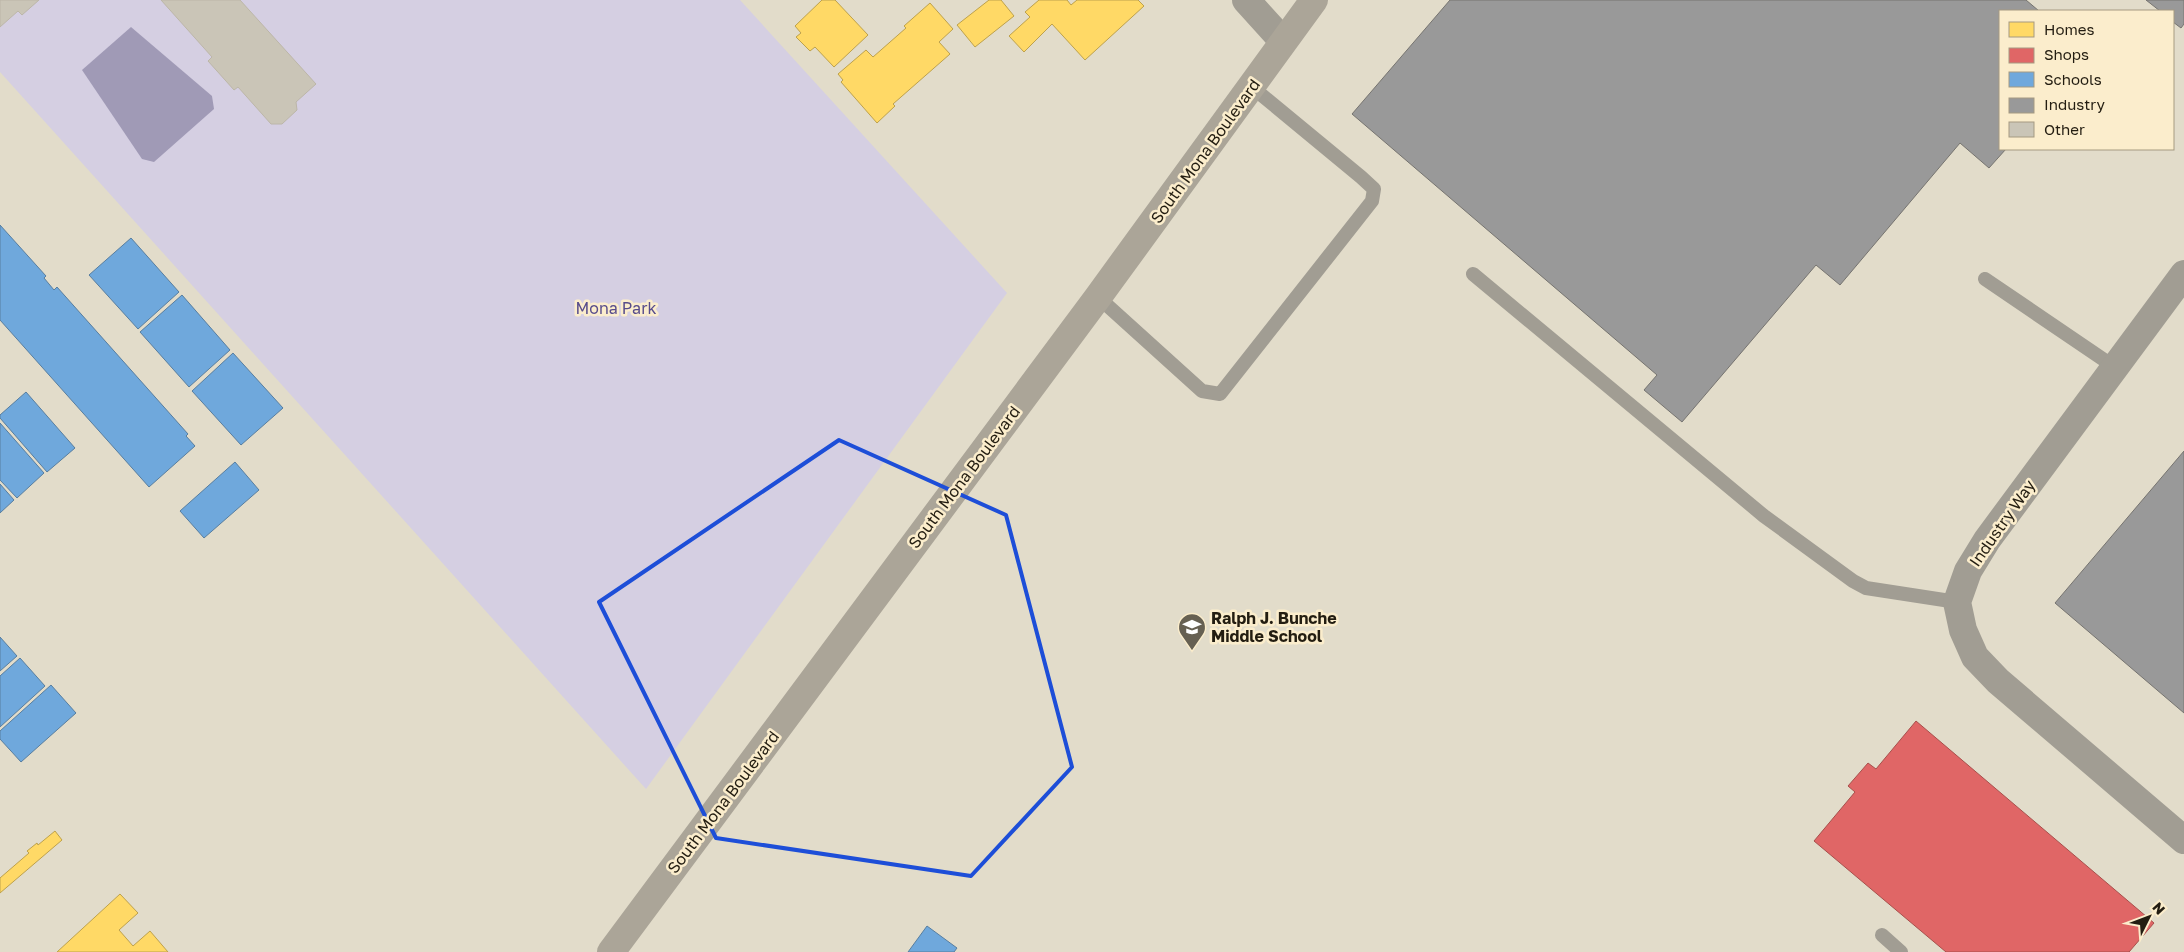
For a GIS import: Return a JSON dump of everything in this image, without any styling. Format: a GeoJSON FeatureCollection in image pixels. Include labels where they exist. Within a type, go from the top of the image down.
{"type":"FeatureCollection","features":[{"type":"Feature","properties":{"kind":"street"},"geometry":{"type":"LineString","coordinates":[[1246,0],[1283,41]]}},
{"type":"Feature","properties":{"kind":"street","name":"South Mona Boulevard"},"geometry":{"type":"LineString","coordinates":[[612,952],[1098,296],[1314,0]]}},
{"type":"Feature","properties":{"kind":"street","name":"Industry Way"},"geometry":{"type":"LineString","coordinates":[[1957,602],[1968,571],[1987,540],[2184,274]]}},
{"type":"Feature","properties":{"kind":"street"},"geometry":{"type":"LineString","coordinates":[[1957,602],[1963,630],[1975,657],[1998,682],[2184,840]]}},
{"type":"Feature","properties":{"kind":"lane"},"geometry":{"type":"LineString","coordinates":[[1098,296],[1202,391],[1220,394],[1372,201],[1374,189],[1252,87]]}},
{"type":"Feature","properties":{"kind":"lane"},"geometry":{"type":"LineString","coordinates":[[1473,274],[1764,516],[1853,581],[1866,588],[1957,602]]}},
{"type":"Feature","properties":{"kind":"lane"},"geometry":{"type":"LineString","coordinates":[[1985,279],[2116,368]]}},
{"type":"Feature","properties":{"kind":"lane"},"geometry":{"type":"LineString","coordinates":[[1882,936],[1901,952]]}},
{"type":"Feature","properties":{"kind":"highlighted area"},"geometry":{"type":"Polygon","coordinates":[[[839,440],[1006,515],[1072,767],[971,876],[716,838],[599,602],[839,440]]]}},
{"type":"Feature","properties":{"kind":"green space","name":"Mona Park"},"geometry":{"type":"Polygon","coordinates":[[[0,0],[740,0],[1007,293],[646,789],[0,72],[0,0]]]}},
{"type":"Feature","properties":{"kind":"shaded area"},"geometry":{"type":"Polygon","coordinates":[[[131,27],[212,96],[214,109],[154,162],[142,159],[82,70],[131,27]]]}},
{"type":"Feature","properties":{"kind":"building: Homes"},"geometry":{"type":"Polygon","coordinates":[[[822,0],[835,0],[868,35],[834,67],[815,47],[810,51],[796,37],[801,33],[795,26],[822,0]]]}},
{"type":"Feature","properties":{"kind":"building: Homes"},"geometry":{"type":"Polygon","coordinates":[[[989,0],[1001,0],[1014,16],[975,47],[957,25],[989,0]]]}},
{"type":"Feature","properties":{"kind":"building: Homes"},"geometry":{"type":"Polygon","coordinates":[[[1039,0],[1067,0],[1071,5],[1077,0],[1138,0],[1144,6],[1085,60],[1052,24],[1024,52],[1009,36],[1030,17],[1025,12],[1039,0]]]}},
{"type":"Feature","properties":{"kind":"building: Homes"},"geometry":{"type":"Polygon","coordinates":[[[930,3],[953,29],[939,42],[950,54],[893,104],[895,106],[877,123],[841,82],[843,80],[838,74],[866,50],[873,57],[906,28],[904,26],[930,3]]]}},
{"type":"Feature","properties":{"kind":"building: Homes"},"geometry":{"type":"Polygon","coordinates":[[[55,831],[62,840],[0,893],[0,878],[29,853],[27,851],[37,843],[38,845],[55,831]]]}},
{"type":"Feature","properties":{"kind":"building: Homes"},"geometry":{"type":"Polygon","coordinates":[[[120,894],[138,913],[119,930],[133,946],[150,931],[168,952],[57,952],[120,894]]]}},
{"type":"Feature","properties":{"kind":"building: Shops"},"geometry":{"type":"Polygon","coordinates":[[[1916,721],[2154,923],[2129,952],[1946,952],[1814,841],[1855,792],[1848,786],[1868,763],[1876,769],[1916,721]]]}},
{"type":"Feature","properties":{"kind":"building: Schools"},"geometry":{"type":"Polygon","coordinates":[[[0,225],[46,276],[44,278],[54,290],[57,287],[188,434],[186,436],[195,446],[149,487],[0,320],[0,225]]]}},
{"type":"Feature","properties":{"kind":"building: Schools"},"geometry":{"type":"Polygon","coordinates":[[[131,238],[179,292],[138,329],[89,275],[131,238]]]}},
{"type":"Feature","properties":{"kind":"building: Schools"},"geometry":{"type":"Polygon","coordinates":[[[182,295],[230,350],[189,387],[140,332],[182,295]]]}},
{"type":"Feature","properties":{"kind":"building: Schools"},"geometry":{"type":"Polygon","coordinates":[[[233,353],[283,408],[241,445],[192,391],[233,353]]]}},
{"type":"Feature","properties":{"kind":"building: Schools"},"geometry":{"type":"Polygon","coordinates":[[[26,392],[75,448],[47,472],[0,418],[0,415],[26,392]]]}},
{"type":"Feature","properties":{"kind":"building: Schools"},"geometry":{"type":"Polygon","coordinates":[[[0,423],[44,473],[17,498],[0,480],[0,423]]]}},
{"type":"Feature","properties":{"kind":"building: Schools"},"geometry":{"type":"Polygon","coordinates":[[[235,462],[259,490],[204,538],[180,511],[235,462]]]}},
{"type":"Feature","properties":{"kind":"building: Schools"},"geometry":{"type":"Polygon","coordinates":[[[0,484],[14,500],[0,513],[0,484]]]}},
{"type":"Feature","properties":{"kind":"building: Schools"},"geometry":{"type":"Polygon","coordinates":[[[0,637],[17,656],[0,671],[0,637]]]}},
{"type":"Feature","properties":{"kind":"building: Schools"},"geometry":{"type":"Polygon","coordinates":[[[20,658],[45,686],[0,727],[0,676],[20,658]]]}},
{"type":"Feature","properties":{"kind":"building: Schools"},"geometry":{"type":"Polygon","coordinates":[[[51,685],[76,713],[21,762],[0,739],[0,731],[51,685]]]}},
{"type":"Feature","properties":{"kind":"building: Schools"},"geometry":{"type":"Polygon","coordinates":[[[927,926],[957,948],[954,952],[908,952],[927,926]]]}},
{"type":"Feature","properties":{"kind":"building: Industry"},"geometry":{"type":"Polygon","coordinates":[[[1450,0],[2026,0],[2038,10],[1999,10],[1999,150],[2005,150],[1989,168],[1960,143],[1840,285],[1816,265],[1682,422],[1644,390],[1657,375],[1352,114],[1450,0]]]}},
{"type":"Feature","properties":{"kind":"building: Industry"},"geometry":{"type":"Polygon","coordinates":[[[2146,0],[2184,0],[2184,24],[2181,28],[2174,23],[2174,10],[2159,10],[2146,0]]]}},
{"type":"Feature","properties":{"kind":"building: Industry"},"geometry":{"type":"Polygon","coordinates":[[[2184,451],[2184,713],[2055,603],[2184,451]]]}},
{"type":"Feature","properties":{"kind":"building: Other"},"geometry":{"type":"Polygon","coordinates":[[[0,0],[39,0],[22,15],[18,11],[0,27],[0,0]]]}},
{"type":"Feature","properties":{"kind":"building: Other"},"geometry":{"type":"Polygon","coordinates":[[[161,0],[240,0],[316,84],[296,102],[297,110],[282,124],[271,124],[238,87],[234,90],[208,61],[212,57],[161,0]]]}},
{"type":"Feature","properties":{"kind":"place","name":"Ralph J. Bunche Middle School"},"geometry":{"type":"Point","coordinates":[1192,651]}}]}
